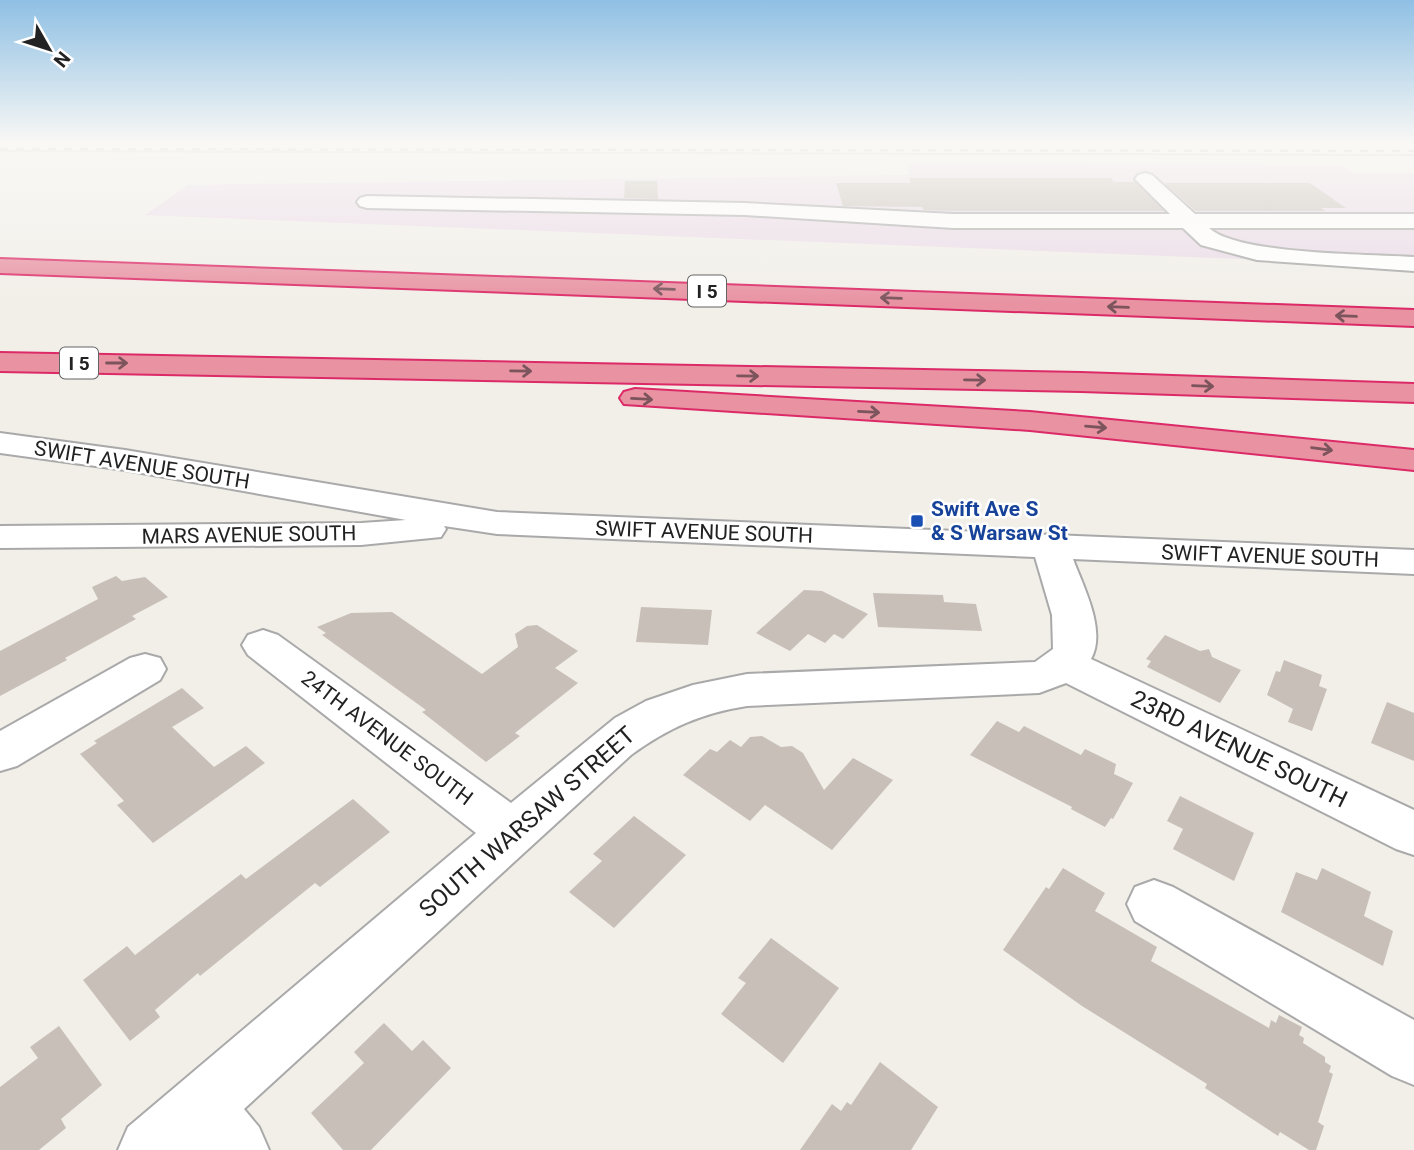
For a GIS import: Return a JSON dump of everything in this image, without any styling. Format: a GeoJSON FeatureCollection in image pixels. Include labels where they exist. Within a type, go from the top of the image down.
{"type":"FeatureCollection","features":[{"type":"Feature","properties":{"kind":"highway","name":"I 5"},"geometry":{"type":"LineString","coordinates":[[0,267],[146,270],[1414,318]]}},
{"type":"Feature","properties":{"kind":"highway","name":"I 5"},"geometry":{"type":"LineString","coordinates":[[0,362],[1081,382],[1414,393]]}},
{"type":"Feature","properties":{"kind":"highway"},"geometry":{"type":"LineString","coordinates":[[158,363],[462,388],[1030,421],[1414,460]]}},
{"type":"Feature","properties":{"kind":"street"},"geometry":{"type":"LineString","coordinates":[[1162,197],[1209,240],[1228,247],[1257,253],[1414,264]]}},
{"type":"Feature","properties":{"kind":"street"},"geometry":{"type":"LineString","coordinates":[[366,202],[745,209],[953,221],[1414,222]]}},
{"type":"Feature","properties":{"kind":"street","name":"SWIFT AVENUE SOUTH"},"geometry":{"type":"LineString","coordinates":[[0,443],[96,454],[399,510],[497,523],[1414,562]]}},
{"type":"Feature","properties":{"kind":"street","name":"MARS AVENUE SOUTH"},"geometry":{"type":"LineString","coordinates":[[0,537],[361,534],[497,523]]}},
{"type":"Feature","properties":{"kind":"street"},"geometry":{"type":"LineString","coordinates":[[1050,547],[1076,636],[1073,652],[1064,664]]}},
{"type":"Feature","properties":{"kind":"street","name":"24TH AVENUE SOUTH"},"geometry":{"type":"LineString","coordinates":[[263,645],[512,832]]}},
{"type":"Feature","properties":{"kind":"street","name":"SOUTH WARSAW STREET"},"geometry":{"type":"LineString","coordinates":[[151,1150],[218,1128],[512,832],[615,741],[648,718],[710,695],[747,690],[1039,677],[1064,664]]}},
{"type":"Feature","properties":{"kind":"street","name":"23RD AVENUE SOUTH"},"geometry":{"type":"LineString","coordinates":[[1064,664],[1414,834]]}},
{"type":"Feature","properties":{"kind":"street"},"geometry":{"type":"LineString","coordinates":[[0,753],[145,669]]}},
{"type":"Feature","properties":{"kind":"street"},"geometry":{"type":"LineString","coordinates":[[1154,904],[1414,1054]]}},
{"type":"Feature","properties":{"kind":"shaded area"},"geometry":{"type":"Polygon","coordinates":[[[171,197],[1414,197],[1414,266],[145,215],[171,197]]]}},
{"type":"Feature","properties":{"kind":"building"},"geometry":{"type":"Polygon","coordinates":[[[658,197],[658,199],[624,198],[658,197]]]}},
{"type":"Feature","properties":{"kind":"building"},"geometry":{"type":"Polygon","coordinates":[[[840,197],[1150,197],[1164,211],[953,211],[924,210],[922,207],[843,206],[840,197]]]}},
{"type":"Feature","properties":{"kind":"building"},"geometry":{"type":"Polygon","coordinates":[[[1180,197],[1330,197],[1346,208],[1321,208],[1325,211],[1196,211],[1180,197]]]}},
{"type":"Feature","properties":{"kind":"building"},"geometry":{"type":"Polygon","coordinates":[[[116,576],[122,581],[145,577],[168,597],[132,616],[136,619],[65,658],[67,660],[0,696],[0,651],[98,599],[92,587],[116,576]]]}},
{"type":"Feature","properties":{"kind":"building"},"geometry":{"type":"Polygon","coordinates":[[[804,590],[822,591],[868,614],[843,639],[834,634],[825,643],[808,634],[790,651],[756,633],[804,590]]]}},
{"type":"Feature","properties":{"kind":"building"},"geometry":{"type":"Polygon","coordinates":[[[873,593],[943,595],[944,602],[976,604],[982,631],[878,627],[873,593]]]}},
{"type":"Feature","properties":{"kind":"building"},"geometry":{"type":"Polygon","coordinates":[[[641,607],[712,610],[708,645],[636,642],[641,607]]]}},
{"type":"Feature","properties":{"kind":"building"},"geometry":{"type":"Polygon","coordinates":[[[392,612],[482,674],[518,647],[515,634],[527,626],[537,625],[578,651],[555,668],[578,683],[515,733],[520,736],[486,762],[422,712],[426,710],[322,635],[326,633],[317,627],[351,613],[392,612]]]}},
{"type":"Feature","properties":{"kind":"building"},"geometry":{"type":"Polygon","coordinates":[[[1165,635],[1200,651],[1209,649],[1212,657],[1241,670],[1220,703],[1147,667],[1151,661],[1146,659],[1165,635]]]}},
{"type":"Feature","properties":{"kind":"building"},"geometry":{"type":"Polygon","coordinates":[[[1284,660],[1322,675],[1319,686],[1327,689],[1312,731],[1288,722],[1293,709],[1267,695],[1276,671],[1280,672],[1284,660]]]}},
{"type":"Feature","properties":{"kind":"building"},"geometry":{"type":"Polygon","coordinates":[[[182,688],[204,708],[172,727],[214,767],[246,746],[265,763],[153,843],[117,805],[124,801],[80,754],[97,743],[94,741],[182,688]]]}},
{"type":"Feature","properties":{"kind":"building"},"geometry":{"type":"Polygon","coordinates":[[[1387,702],[1414,713],[1414,761],[1371,743],[1387,702]]]}},
{"type":"Feature","properties":{"kind":"building"},"geometry":{"type":"Polygon","coordinates":[[[997,721],[1019,732],[1024,726],[1081,755],[1085,749],[1116,764],[1114,774],[1133,783],[1113,819],[1111,818],[1105,827],[1071,809],[1072,807],[970,755],[997,721]]]}},
{"type":"Feature","properties":{"kind":"building"},"geometry":{"type":"Polygon","coordinates":[[[762,736],[781,747],[792,746],[803,753],[824,790],[853,758],[893,780],[832,850],[765,805],[750,821],[683,775],[710,749],[717,752],[730,740],[741,747],[750,737],[762,736]]]}},
{"type":"Feature","properties":{"kind":"building"},"geometry":{"type":"Polygon","coordinates":[[[1180,796],[1254,833],[1234,881],[1173,849],[1183,829],[1167,821],[1180,796]]]}},
{"type":"Feature","properties":{"kind":"building"},"geometry":{"type":"Polygon","coordinates":[[[353,799],[390,832],[320,887],[315,883],[200,976],[198,973],[155,1010],[160,1017],[130,1041],[83,980],[127,946],[135,955],[241,874],[246,879],[353,799]]]}},
{"type":"Feature","properties":{"kind":"building"},"geometry":{"type":"Polygon","coordinates":[[[634,816],[686,855],[614,928],[569,892],[602,861],[593,854],[634,816]]]}},
{"type":"Feature","properties":{"kind":"building"},"geometry":{"type":"Polygon","coordinates":[[[1063,868],[1105,893],[1095,911],[1157,947],[1151,961],[1269,1028],[1271,1020],[1276,1023],[1279,1015],[1302,1027],[1299,1035],[1304,1038],[1303,1043],[1325,1057],[1325,1062],[1331,1066],[1329,1072],[1333,1074],[1318,1122],[1324,1126],[1316,1150],[1309,1150],[1280,1132],[1278,1136],[1205,1088],[1207,1084],[1082,1006],[1003,950],[1046,887],[1049,889],[1063,868]]]}},
{"type":"Feature","properties":{"kind":"building"},"geometry":{"type":"Polygon","coordinates":[[[1322,868],[1371,892],[1364,916],[1393,931],[1383,966],[1281,912],[1296,872],[1317,880],[1322,868]]]}},
{"type":"Feature","properties":{"kind":"building"},"geometry":{"type":"Polygon","coordinates":[[[771,938],[839,988],[783,1063],[721,1014],[746,983],[738,978],[771,938]]]}},
{"type":"Feature","properties":{"kind":"building"},"geometry":{"type":"Polygon","coordinates":[[[384,1023],[412,1051],[423,1040],[451,1068],[371,1150],[343,1150],[311,1113],[364,1063],[354,1052],[384,1023]]]}},
{"type":"Feature","properties":{"kind":"building"},"geometry":{"type":"Polygon","coordinates":[[[59,1026],[102,1085],[61,1119],[66,1128],[39,1150],[0,1150],[0,1087],[38,1058],[30,1047],[59,1026]]]}},
{"type":"Feature","properties":{"kind":"building"},"geometry":{"type":"Polygon","coordinates":[[[880,1062],[938,1107],[911,1150],[800,1150],[832,1104],[841,1111],[847,1102],[851,1105],[880,1062]]]}},
{"type":"Feature","properties":{"kind":"place","name":"Swift Ave S & S Warsaw St"},"geometry":{"type":"Point","coordinates":[917,521]}}]}
